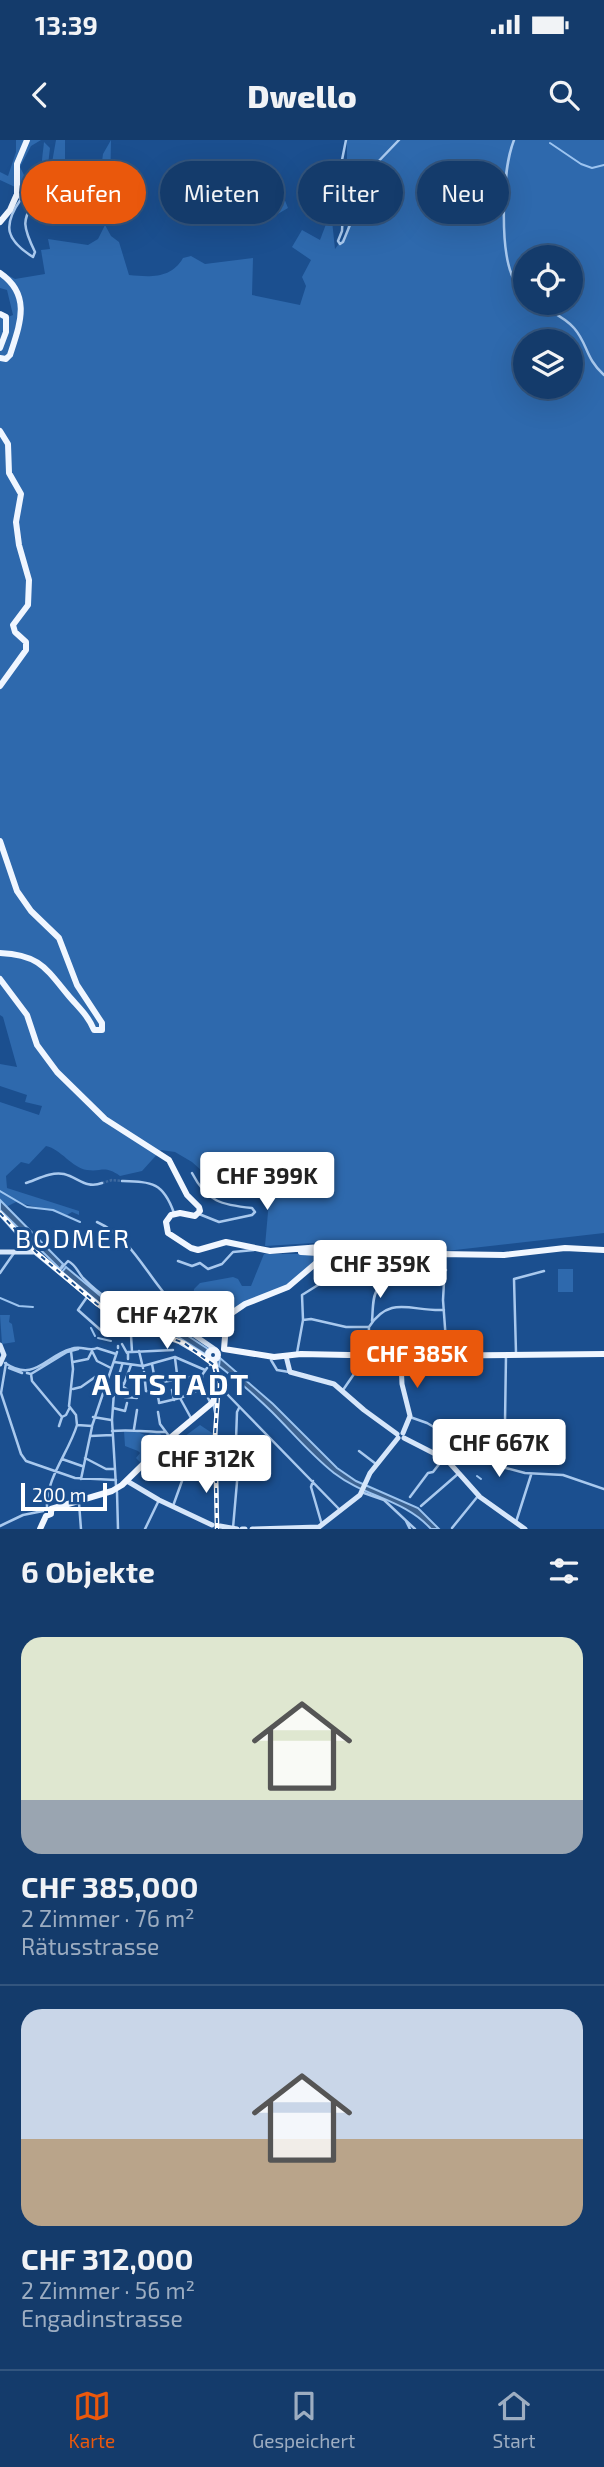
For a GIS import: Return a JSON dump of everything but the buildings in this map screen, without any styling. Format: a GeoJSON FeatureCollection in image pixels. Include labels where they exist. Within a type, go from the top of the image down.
{"type":"FeatureCollection","features":[{"type":"Feature","properties":{"kind":"main road"},"geometry":{"type":"LineString","coordinates":[[0,222],[17,196],[17,164],[27,140]]}},
{"type":"Feature","properties":{"kind":"main road"},"geometry":{"type":"LineString","coordinates":[[0,274],[16,288],[21,317],[10,356],[0,358]]}},
{"type":"Feature","properties":{"kind":"main road"},"geometry":{"type":"LineString","coordinates":[[0,314],[6,317],[7,327],[0,348]]}},
{"type":"Feature","properties":{"kind":"main road"},"geometry":{"type":"LineString","coordinates":[[0,430],[8,444],[9,473],[21,494],[16,522],[30,588],[28,605],[13,625],[15,632],[26,642],[26,650],[0,686]]}},
{"type":"Feature","properties":{"kind":"main road"},"geometry":{"type":"LineString","coordinates":[[0,841],[15,888],[33,913],[59,938],[76,982],[102,1023],[102,1030],[94,1030],[86,1013],[41,964],[26,956],[0,953]]}},
{"type":"Feature","properties":{"kind":"main road"},"geometry":{"type":"LineString","coordinates":[[0,979],[28,1017],[37,1045],[55,1070],[105,1119],[169,1160],[187,1195],[200,1209],[199,1214],[194,1216],[174,1213],[166,1221],[167,1231],[192,1249],[199,1250],[226,1242],[254,1249],[316,1252],[320,1255],[319,1260]]}},
{"type":"Feature","properties":{"kind":"main road"},"geometry":{"type":"LineString","coordinates":[[286,1250],[325,1247],[371,1259],[393,1261],[440,1254],[498,1255],[565,1248],[604,1250]]}},
{"type":"Feature","properties":{"kind":"main road"},"geometry":{"type":"LineString","coordinates":[[40,1529],[47,1511],[111,1491],[127,1481],[168,1435],[212,1402],[217,1391],[218,1373],[213,1359],[225,1338],[222,1325],[226,1317],[245,1304],[286,1289],[323,1256],[325,1247]]}},
{"type":"Feature","properties":{"kind":"main road"},"geometry":{"type":"LineString","coordinates":[[213,1359],[297,1354],[401,1358],[604,1354]]}},
{"type":"Feature","properties":{"kind":"street"},"geometry":{"type":"LineString","coordinates":[[346,140],[342,160],[344,187],[342,230],[338,241],[340,244],[343,243],[374,166],[399,140]]}},
{"type":"Feature","properties":{"kind":"street"},"geometry":{"type":"LineString","coordinates":[[513,277],[503,200],[506,164],[514,140]]}},
{"type":"Feature","properties":{"kind":"street"},"geometry":{"type":"LineString","coordinates":[[17,196],[21,200],[9,220],[9,232],[12,242],[33,257],[35,252],[25,224]]}},
{"type":"Feature","properties":{"kind":"street"},"geometry":{"type":"LineString","coordinates":[[556,315],[572,325],[590,360],[604,374]]}},
{"type":"Feature","properties":{"kind":"street"},"geometry":{"type":"LineString","coordinates":[[26,1183],[35,1182],[47,1175],[62,1174],[88,1186],[102,1183]]}},
{"type":"Feature","properties":{"kind":"street"},"geometry":{"type":"LineString","coordinates":[[192,1174],[201,1189],[212,1199],[229,1206],[255,1210],[252,1215],[221,1222],[199,1214]]}},
{"type":"Feature","properties":{"kind":"street"},"geometry":{"type":"LineString","coordinates":[[122,1181],[148,1182],[157,1186],[166,1195],[174,1213]]}},
{"type":"Feature","properties":{"kind":"street"},"geometry":{"type":"LineString","coordinates":[[0,1215],[32,1251],[113,1315],[181,1327],[199,1337],[213,1359]]}},
{"type":"Feature","properties":{"kind":"street"},"geometry":{"type":"LineString","coordinates":[[97,1223],[110,1230],[136,1255],[164,1294],[181,1307],[184,1316],[181,1327]]}},
{"type":"Feature","properties":{"kind":"street"},"geometry":{"type":"LineString","coordinates":[[178,1261],[192,1266],[200,1263],[207,1269],[223,1263],[233,1252],[253,1252],[254,1249]]}},
{"type":"Feature","properties":{"kind":"street"},"geometry":{"type":"LineString","coordinates":[[0,1273],[14,1251]]}},
{"type":"Feature","properties":{"kind":"street"},"geometry":{"type":"LineString","coordinates":[[0,1252],[32,1251]]}},
{"type":"Feature","properties":{"kind":"street"},"geometry":{"type":"LineString","coordinates":[[59,1271],[67,1262],[75,1265],[78,1273],[99,1294],[138,1320],[213,1359]]}},
{"type":"Feature","properties":{"kind":"street"},"geometry":{"type":"LineString","coordinates":[[372,1322],[378,1288],[393,1280],[446,1270]]}},
{"type":"Feature","properties":{"kind":"street"},"geometry":{"type":"LineString","coordinates":[[516,1355],[514,1279],[544,1271]]}},
{"type":"Feature","properties":{"kind":"street"},"geometry":{"type":"LineString","coordinates":[[297,1354],[303,1320],[302,1295],[326,1280]]}},
{"type":"Feature","properties":{"kind":"street"},"geometry":{"type":"LineString","coordinates":[[444,1282],[447,1355]]}},
{"type":"Feature","properties":{"kind":"street"},"geometry":{"type":"LineString","coordinates":[[87,1297],[78,1310],[103,1332],[131,1336]]}},
{"type":"Feature","properties":{"kind":"street"},"geometry":{"type":"LineString","coordinates":[[343,1390],[367,1355],[369,1326],[388,1308],[395,1306],[444,1310]]}},
{"type":"Feature","properties":{"kind":"street"},"geometry":{"type":"LineString","coordinates":[[131,1352],[131,1336],[138,1320]]}},
{"type":"Feature","properties":{"kind":"street"},"geometry":{"type":"LineString","coordinates":[[303,1320],[369,1326]]}},
{"type":"Feature","properties":{"kind":"street"},"geometry":{"type":"LineString","coordinates":[[176,1340],[174,1354],[180,1398],[191,1418]]}},
{"type":"Feature","properties":{"kind":"street"},"geometry":{"type":"LineString","coordinates":[[1,1347],[1,1393],[21,1454],[27,1462],[80,1479],[116,1480]]}},
{"type":"Feature","properties":{"kind":"street"},"geometry":{"type":"LineString","coordinates":[[3,1363],[16,1370],[30,1371],[68,1350],[82,1348],[92,1351],[97,1360],[111,1369]]}},
{"type":"Feature","properties":{"kind":"street"},"geometry":{"type":"LineString","coordinates":[[27,1374],[82,1348]]}},
{"type":"Feature","properties":{"kind":"street"},"geometry":{"type":"LineString","coordinates":[[73,1362],[89,1358],[96,1348],[118,1349],[128,1361],[143,1369]]}},
{"type":"Feature","properties":{"kind":"street"},"geometry":{"type":"LineString","coordinates":[[80,1479],[93,1417],[118,1349]]}},
{"type":"Feature","properties":{"kind":"street"},"geometry":{"type":"LineString","coordinates":[[124,1384],[128,1352],[138,1350],[213,1359]]}},
{"type":"Feature","properties":{"kind":"street"},"geometry":{"type":"LineString","coordinates":[[138,1350],[146,1391],[158,1393]]}},
{"type":"Feature","properties":{"kind":"street"},"geometry":{"type":"LineString","coordinates":[[60,1426],[62,1416],[66,1415],[70,1407],[73,1389],[71,1351]]}},
{"type":"Feature","properties":{"kind":"street"},"geometry":{"type":"LineString","coordinates":[[143,1369],[174,1354]]}},
{"type":"Feature","properties":{"kind":"street"},"geometry":{"type":"LineString","coordinates":[[486,1459],[501,1433],[506,1416],[506,1355]]}},
{"type":"Feature","properties":{"kind":"street"},"geometry":{"type":"LineString","coordinates":[[286,1356],[290,1372]]}},
{"type":"Feature","properties":{"kind":"street"},"geometry":{"type":"LineString","coordinates":[[252,1529],[320,1527],[362,1492],[410,1417],[402,1384],[401,1358]]}},
{"type":"Feature","properties":{"kind":"street"},"geometry":{"type":"LineString","coordinates":[[213,1359],[202,1375],[203,1388],[215,1407],[217,1526]]}},
{"type":"Feature","properties":{"kind":"street"},"geometry":{"type":"LineString","coordinates":[[271,1360],[277,1370],[326,1380],[343,1390],[363,1410],[400,1436],[444,1458],[478,1496],[525,1529]]}},
{"type":"Feature","properties":{"kind":"street"},"geometry":{"type":"LineString","coordinates":[[116,1486],[112,1420],[114,1392],[121,1367],[128,1361]]}},
{"type":"Feature","properties":{"kind":"street"},"geometry":{"type":"LineString","coordinates":[[114,1362],[121,1367]]}},
{"type":"Feature","properties":{"kind":"street"},"geometry":{"type":"LineString","coordinates":[[152,1364],[159,1403],[203,1388]]}},
{"type":"Feature","properties":{"kind":"street"},"geometry":{"type":"LineString","coordinates":[[9,1368],[27,1374],[62,1416]]}},
{"type":"Feature","properties":{"kind":"street"},"geometry":{"type":"LineString","coordinates":[[73,1389],[81,1387],[98,1375],[107,1377]]}},
{"type":"Feature","properties":{"kind":"street"},"geometry":{"type":"LineString","coordinates":[[144,1379],[156,1381],[202,1375]]}},
{"type":"Feature","properties":{"kind":"street"},"geometry":{"type":"LineString","coordinates":[[117,1381],[124,1384],[128,1397]]}},
{"type":"Feature","properties":{"kind":"street"},"geometry":{"type":"LineString","coordinates":[[104,1389],[137,1398]]}},
{"type":"Feature","properties":{"kind":"street"},"geometry":{"type":"LineString","coordinates":[[172,1390],[174,1400]]}},
{"type":"Feature","properties":{"kind":"street"},"geometry":{"type":"LineString","coordinates":[[217,1391],[226,1393],[341,1511]]}},
{"type":"Feature","properties":{"kind":"street"},"geometry":{"type":"LineString","coordinates":[[65,1395],[71,1396]]}},
{"type":"Feature","properties":{"kind":"street"},"geometry":{"type":"LineString","coordinates":[[113,1408],[125,1410],[127,1403]]}},
{"type":"Feature","properties":{"kind":"street"},"geometry":{"type":"LineString","coordinates":[[52,1407],[56,1404]]}},
{"type":"Feature","properties":{"kind":"street"},"geometry":{"type":"LineString","coordinates":[[0,1527],[23,1515],[47,1511],[47,1498],[56,1472],[77,1427],[76,1415],[70,1407]]}},
{"type":"Feature","properties":{"kind":"street"},"geometry":{"type":"LineString","coordinates":[[127,1481],[173,1507],[217,1526],[239,1529],[239,1459],[236,1440],[239,1408]]}},
{"type":"Feature","properties":{"kind":"street"},"geometry":{"type":"LineString","coordinates":[[134,1429],[137,1410]]}},
{"type":"Feature","properties":{"kind":"street"},"geometry":{"type":"LineString","coordinates":[[158,1412],[160,1424],[168,1435],[191,1456],[217,1469]]}},
{"type":"Feature","properties":{"kind":"street"},"geometry":{"type":"LineString","coordinates":[[93,1417],[112,1420]]}},
{"type":"Feature","properties":{"kind":"street"},"geometry":{"type":"LineString","coordinates":[[410,1417],[427,1423],[507,1469],[531,1474],[563,1475],[604,1489]]}},
{"type":"Feature","properties":{"kind":"street"},"geometry":{"type":"LineString","coordinates":[[77,1427],[92,1426]]}},
{"type":"Feature","properties":{"kind":"street"},"geometry":{"type":"LineString","coordinates":[[90,1436],[134,1429],[168,1435]]}},
{"type":"Feature","properties":{"kind":"street"},"geometry":{"type":"LineString","coordinates":[[359,1451],[377,1465]]}},
{"type":"Feature","properties":{"kind":"street"},"geometry":{"type":"LineString","coordinates":[[173,1507],[191,1456]]}},
{"type":"Feature","properties":{"kind":"street"},"geometry":{"type":"LineString","coordinates":[[85,1458],[106,1469],[115,1469]]}},
{"type":"Feature","properties":{"kind":"street"},"geometry":{"type":"LineString","coordinates":[[410,1497],[428,1473],[433,1472],[444,1458]]}},
{"type":"Feature","properties":{"kind":"street"},"geometry":{"type":"LineString","coordinates":[[62,1459],[83,1467]]}},
{"type":"Feature","properties":{"kind":"street"},"geometry":{"type":"LineString","coordinates":[[421,1506],[459,1473]]}},
{"type":"Feature","properties":{"kind":"street"},"geometry":{"type":"LineString","coordinates":[[516,1522],[531,1474]]}},
{"type":"Feature","properties":{"kind":"street"},"geometry":{"type":"LineString","coordinates":[[313,1481],[311,1487],[320,1527]]}},
{"type":"Feature","properties":{"kind":"street"},"geometry":{"type":"LineString","coordinates":[[117,1492],[118,1529]]}},
{"type":"Feature","properties":{"kind":"street"},"geometry":{"type":"LineString","coordinates":[[362,1492],[384,1500],[413,1529]]}},
{"type":"Feature","properties":{"kind":"street"},"geometry":{"type":"LineString","coordinates":[[452,1528],[478,1496]]}},
{"type":"Feature","properties":{"kind":"street"},"geometry":{"type":"LineString","coordinates":[[79,1500],[81,1529]]}},
{"type":"Feature","properties":{"kind":"street"},"geometry":{"type":"LineString","coordinates":[[145,1529],[159,1500]]}},
{"type":"Feature","properties":{"kind":"shaded area"},"geometry":{"type":"Polygon","coordinates":[[[16,140],[41,140],[31,146],[21,161],[21,187],[15,187],[0,180],[0,172],[8,176],[16,152],[16,140]]]}},
{"type":"Feature","properties":{"kind":"shaded area"},"geometry":{"type":"Polygon","coordinates":[[[56,140],[65,140],[65,161],[52,161],[56,140]]]}},
{"type":"Feature","properties":{"kind":"shaded area"},"geometry":{"type":"Polygon","coordinates":[[[111,140],[111,161],[102,161],[103,154],[111,140]]]}},
{"type":"Feature","properties":{"kind":"shaded area"},"geometry":{"type":"Polygon","coordinates":[[[347,140],[604,140],[604,1233],[393,1257],[313,1243],[265,1246],[269,1201],[220,1187],[192,1162],[175,1152],[161,1150],[142,1171],[120,1176],[107,1170],[82,1169],[46,1146],[29,1164],[21,1162],[6,1176],[7,1188],[79,1211],[79,1215],[72,1212],[67,1215],[16,1202],[6,1207],[0,1200],[0,1102],[39,1115],[42,1106],[25,1102],[27,1095],[0,1086],[0,1064],[17,1067],[3,1017],[0,1015],[0,312],[8,317],[13,315],[7,290],[0,288],[0,271],[15,279],[45,274],[41,250],[50,249],[48,239],[88,245],[98,239],[105,225],[111,236],[119,242],[129,275],[152,276],[166,273],[183,258],[191,256],[205,264],[253,258],[252,295],[300,305],[306,286],[302,277],[311,260],[292,247],[302,230],[320,240],[326,224],[332,224],[335,249],[347,233],[347,224],[403,224],[403,161],[347,161],[347,140]]]}},
{"type":"Feature","properties":{"kind":"shaded area"},"geometry":{"type":"Polygon","coordinates":[[[44,142],[50,148],[48,161],[43,161],[44,142]]]}},
{"type":"Feature","properties":{"kind":"shaded area"},"geometry":{"type":"Polygon","coordinates":[[[0,1200],[63,1264],[60,1269],[0,1210],[0,1200]]]}},
{"type":"Feature","properties":{"kind":"shaded area"},"geometry":{"type":"Polygon","coordinates":[[[264,1254],[312,1254],[320,1257],[288,1287],[245,1304],[225,1318],[217,1314],[217,1311],[205,1310],[203,1319],[192,1307],[194,1289],[200,1283],[233,1277],[238,1279],[242,1286],[251,1286],[264,1254]]]}},
{"type":"Feature","properties":{"kind":"shaded area"},"geometry":{"type":"Polygon","coordinates":[[[66,1267],[110,1304],[137,1316],[135,1322],[100,1304],[62,1272],[66,1267]]]}},
{"type":"Feature","properties":{"kind":"shaded area"},"geometry":{"type":"Polygon","coordinates":[[[558,1269],[573,1269],[573,1292],[558,1292],[558,1269]]]}},
{"type":"Feature","properties":{"kind":"shaded area"},"geometry":{"type":"Polygon","coordinates":[[[0,1315],[10,1315],[9,1322],[12,1324],[15,1342],[2,1344],[0,1315]]]}},
{"type":"Feature","properties":{"kind":"shaded area"},"geometry":{"type":"Polygon","coordinates":[[[142,1318],[185,1334],[208,1349],[205,1354],[178,1337],[139,1324],[142,1318]]]}},
{"type":"Feature","properties":{"kind":"shaded area"},"geometry":{"type":"Polygon","coordinates":[[[220,1358],[273,1404],[337,1468],[356,1481],[418,1508],[439,1529],[431,1529],[397,1504],[358,1488],[334,1473],[260,1400],[219,1366],[220,1358]]]}},
{"type":"Feature","properties":{"kind":"shaded area"},"geometry":{"type":"Polygon","coordinates":[[[200,1425],[212,1433],[213,1438],[209,1439],[197,1455],[193,1455],[177,1442],[200,1425]]]}},
{"type":"Feature","properties":{"kind":"shaded area"},"geometry":{"type":"Polygon","coordinates":[[[133,1430],[147,1436],[151,1432],[159,1432],[164,1438],[141,1463],[136,1458],[140,1453],[125,1446],[124,1431],[133,1430]]]}},
{"type":"Feature","properties":{"kind":"waterway"},"geometry":{"type":"LineString","coordinates":[[550,143],[581,164],[592,168],[604,165]]}},
{"type":"Feature","properties":{"kind":"waterway"},"geometry":{"type":"LineString","coordinates":[[0,1191],[27,1207],[53,1210],[80,1222]]}},
{"type":"Feature","properties":{"kind":"waterway"},"geometry":{"type":"LineString","coordinates":[[0,1298],[19,1306],[33,1307]]}},
{"type":"Feature","properties":{"kind":"waterway"},"geometry":{"type":"LineString","coordinates":[[91,1328],[95,1336]]}},
{"type":"Feature","properties":{"kind":"waterway"},"geometry":{"type":"LineString","coordinates":[[98,1338],[111,1341]]}},
{"type":"Feature","properties":{"kind":"waterway"},"geometry":{"type":"LineString","coordinates":[[439,1452],[447,1457]]}},
{"type":"Feature","properties":{"kind":"waterway"},"geometry":{"type":"LineString","coordinates":[[477,1476],[481,1479]]}},
{"type":"Feature","properties":{"kind":"tunnel"},"geometry":{"type":"LineString","coordinates":[[102,1183],[122,1181]]}},
{"type":"Feature","properties":{"kind":"railway"},"geometry":{"type":"LineString","coordinates":[[0,1213],[36,1252],[97,1304],[124,1320],[184,1343],[214,1365],[219,1381],[215,1435],[217,1529]]}},
{"type":"Feature","properties":{"kind":"district","name":"BODMER"},"geometry":{"type":"Point","coordinates":[73,1239]}},
{"type":"Feature","properties":{"kind":"district","name":"ALTSTADT"},"geometry":{"type":"Point","coordinates":[171,1385]}}]}
